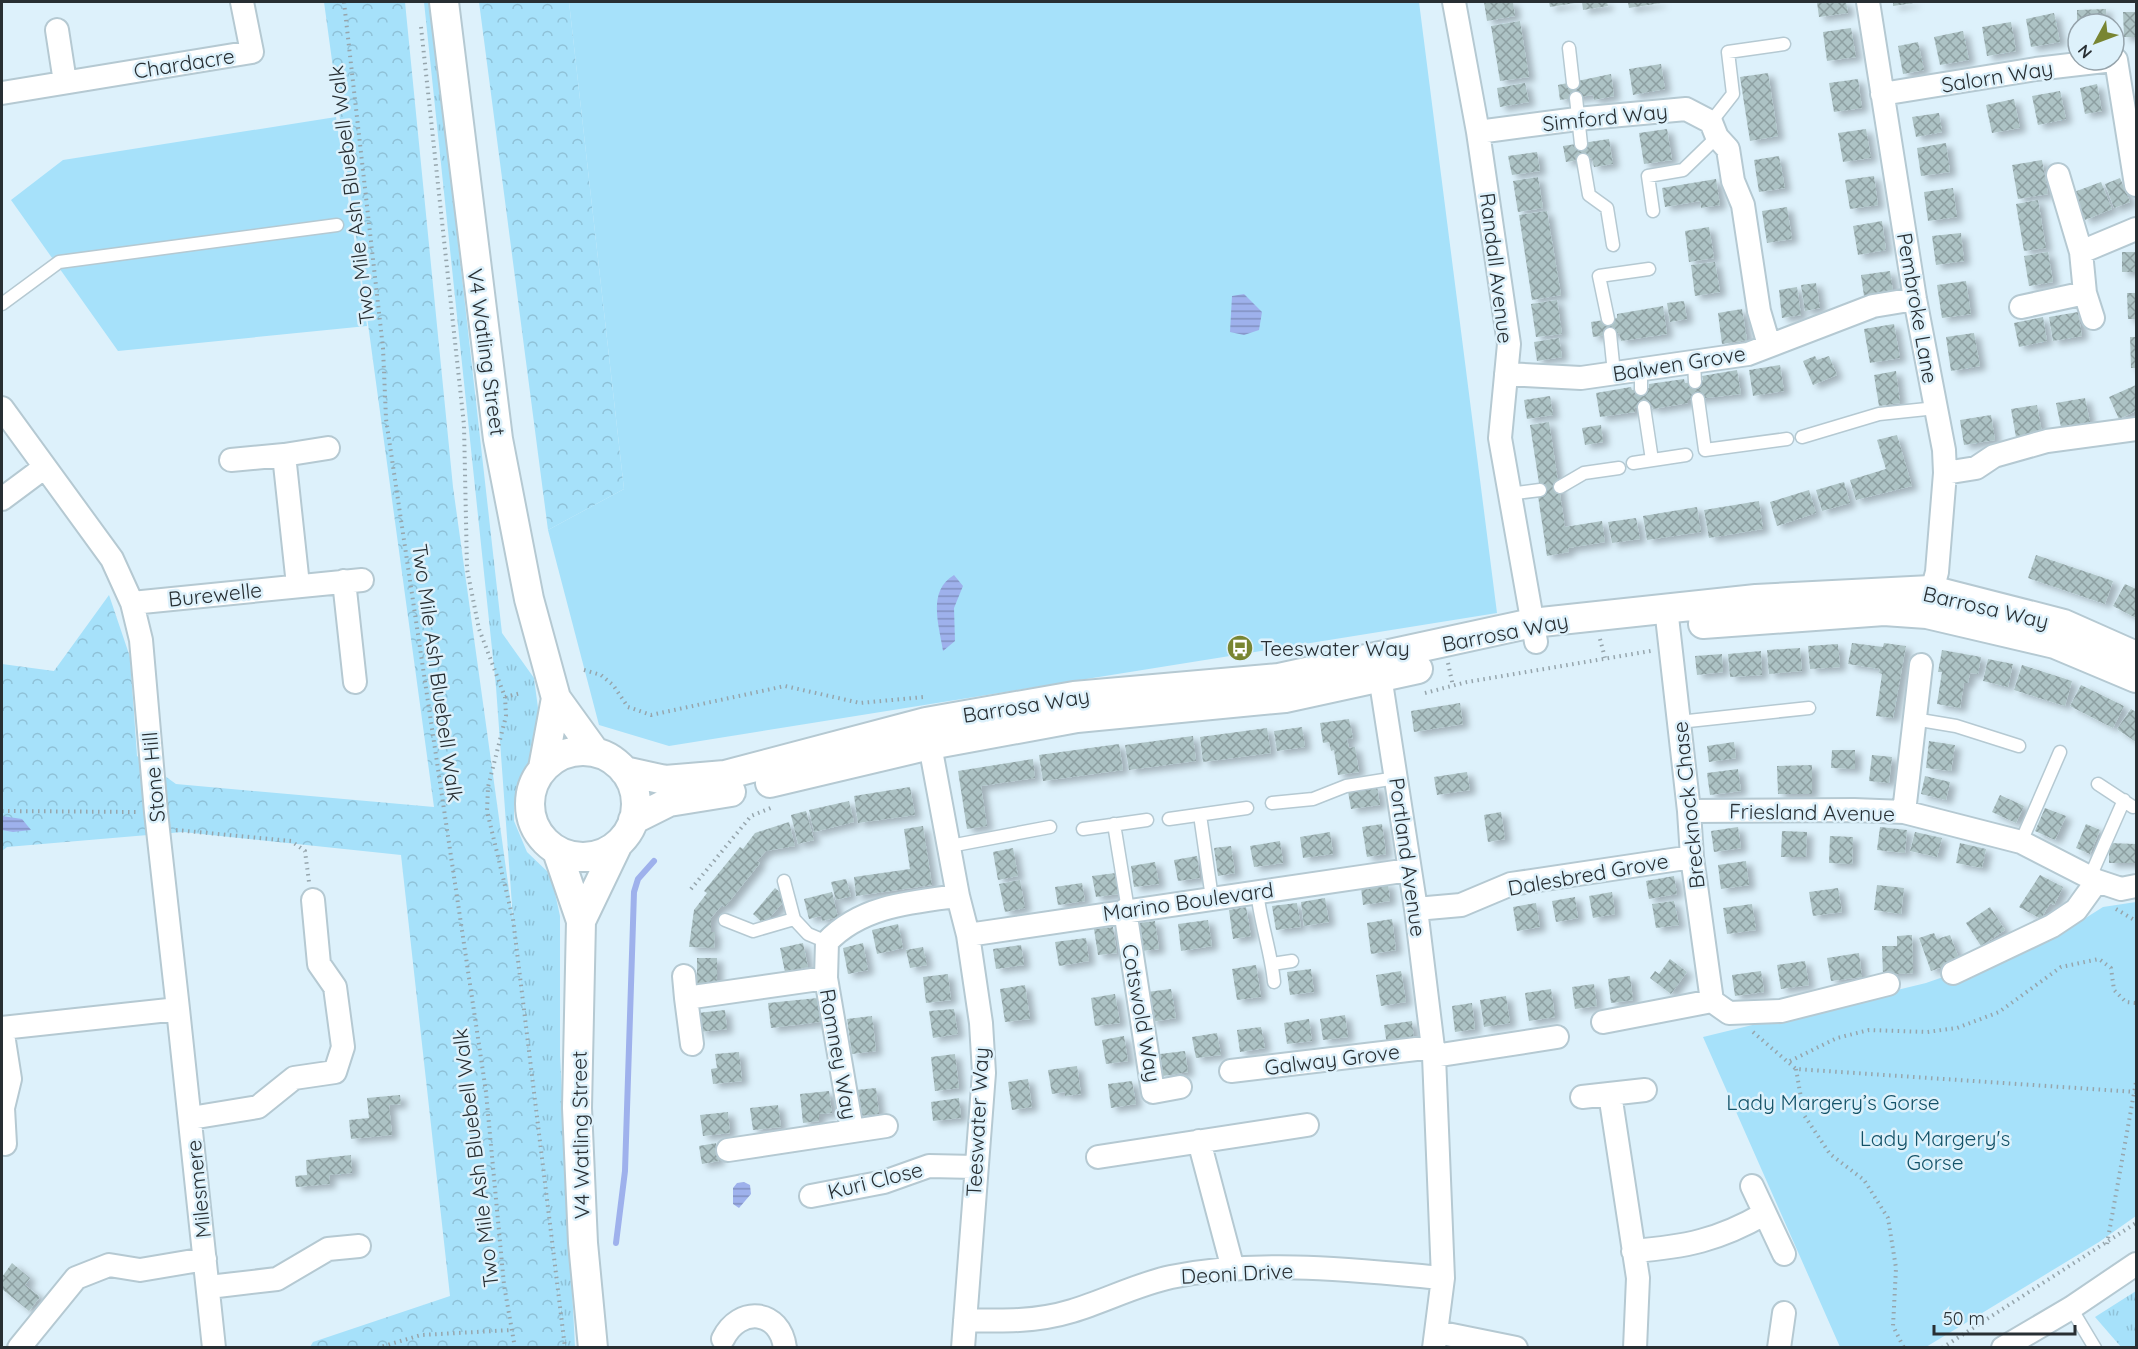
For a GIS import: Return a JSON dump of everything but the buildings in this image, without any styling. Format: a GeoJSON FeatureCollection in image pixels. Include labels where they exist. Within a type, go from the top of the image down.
{"type":"FeatureCollection","features":[{"type":"Feature","properties":{"kind":"street","name":"Chardacre"},"geometry":{"type":"LineString","coordinates":[[2,93],[260,51],[242,2]]}},
{"type":"Feature","properties":{"kind":"street","name":"V4 Watling Street"},"geometry":{"type":"LineString","coordinates":[[444,2],[498,439],[529,599],[556,698],[595,752]]}},
{"type":"Feature","properties":{"kind":"street","name":"Randall Avenue"},"geometry":{"type":"LineString","coordinates":[[1454,2],[1478,132],[1509,344],[1500,438],[1534,633]]}},
{"type":"Feature","properties":{"kind":"street","name":"Pembroke Lane"},"geometry":{"type":"LineString","coordinates":[[1868,2],[1915,299],[1944,450],[1945,473],[1937,572],[1929,602]]}},
{"type":"Feature","properties":{"kind":"street"},"geometry":{"type":"LineString","coordinates":[[57,30],[65,82]]}},
{"type":"Feature","properties":{"kind":"street","name":"Salorn Way"},"geometry":{"type":"LineString","coordinates":[[1882,94],[2066,66]]}},
{"type":"Feature","properties":{"kind":"street"},"geometry":{"type":"LineString","coordinates":[[2122,72],[2136,185]]}},
{"type":"Feature","properties":{"kind":"street","name":"Simford Way"},"geometry":{"type":"LineString","coordinates":[[1478,132],[1576,108],[1686,109],[1714,130]]}},
{"type":"Feature","properties":{"kind":"street"},"geometry":{"type":"LineString","coordinates":[[1714,130],[1728,149],[1733,180],[1743,205],[1759,311],[1769,345]]}},
{"type":"Feature","properties":{"kind":"street"},"geometry":{"type":"LineString","coordinates":[[2058,175],[2081,252],[2085,293],[2093,318]]}},
{"type":"Feature","properties":{"kind":"street"},"geometry":{"type":"LineString","coordinates":[[2081,252],[2136,229]]}},
{"type":"Feature","properties":{"kind":"street"},"geometry":{"type":"LineString","coordinates":[[2021,307],[2085,293]]}},
{"type":"Feature","properties":{"kind":"street","name":"Balwen Grove"},"geometry":{"type":"LineString","coordinates":[[1506,374],[1581,378],[1614,373],[1641,379],[1694,372],[1874,306],[1915,299]]}},
{"type":"Feature","properties":{"kind":"street","name":"Stone Hill"},"geometry":{"type":"LineString","coordinates":[[2,408],[112,559],[132,603],[141,640],[157,820],[178,1009]]}},
{"type":"Feature","properties":{"kind":"street"},"geometry":{"type":"LineString","coordinates":[[1945,473],[1976,468],[1994,456],[2047,441],[2136,429]]}},
{"type":"Feature","properties":{"kind":"street"},"geometry":{"type":"LineString","coordinates":[[231,460],[328,448]]}},
{"type":"Feature","properties":{"kind":"street"},"geometry":{"type":"LineString","coordinates":[[284,455],[298,585]]}},
{"type":"Feature","properties":{"kind":"street"},"geometry":{"type":"LineString","coordinates":[[2,499],[45,467]]}},
{"type":"Feature","properties":{"kind":"street","name":"Burewelle"},"geometry":{"type":"LineString","coordinates":[[132,603],[353,581],[355,682]]}},
{"type":"Feature","properties":{"kind":"street","name":"Barrosa Way"},"geometry":{"type":"LineString","coordinates":[[1929,602],[2055,644],[2136,678]]}},
{"type":"Feature","properties":{"kind":"street","name":"Barrosa Way"},"geometry":{"type":"LineString","coordinates":[[624,771],[665,780],[725,775],[928,733],[1285,698],[1379,668],[1534,633],[1669,627],[1884,611],[1929,602],[2064,624],[2136,656]]}},
{"type":"Feature","properties":{"kind":"street","name":"Brecknock Chase"},"geometry":{"type":"LineString","coordinates":[[1669,627],[1692,857],[1721,1007]]}},
{"type":"Feature","properties":{"kind":"street"},"geometry":{"type":"LineString","coordinates":[[1904,812],[1921,665]]}},
{"type":"Feature","properties":{"kind":"street","name":"Portland Avenue"},"geometry":{"type":"LineString","coordinates":[[1379,668],[1416,909],[1434,1052],[1443,1278],[1435,1340]]}},
{"type":"Feature","properties":{"kind":"street","name":"V4 Watling Street"},"geometry":{"type":"LineString","coordinates":[[543,768],[556,698]]}},
{"type":"Feature","properties":{"kind":"street","name":"Barrosa Way"},"geometry":{"type":"LineString","coordinates":[[633,820],[669,802],[736,791],[928,733]]}},
{"type":"Feature","properties":{"kind":"street","name":"Teeswater Way"},"geometry":{"type":"LineString","coordinates":[[928,733],[958,896],[968,935],[981,1023],[984,1073],[963,1347]]}},
{"type":"Feature","properties":{"kind":"street"},"geometry":{"type":"LineString","coordinates":[[572,752],[595,752],[616,762],[624,771],[635,794],[633,820],[618,844],[607,852],[588,857],[569,855],[557,851],[537,832],[530,806],[533,786],[543,768],[562,755],[572,752]]}},
{"type":"Feature","properties":{"kind":"street","name":"Friesland Avenue"},"geometry":{"type":"LineString","coordinates":[[1689,811],[1904,812],[1979,829],[2021,842],[2093,879],[2121,889],[2136,886]]}},
{"type":"Feature","properties":{"kind":"street","name":"V4 Watling Street"},"geometry":{"type":"LineString","coordinates":[[581,921],[618,844]]}},
{"type":"Feature","properties":{"kind":"street","name":"V4 Watling Street"},"geometry":{"type":"LineString","coordinates":[[557,851],[581,921],[577,1108],[583,1243],[593,1347]]}},
{"type":"Feature","properties":{"kind":"street","name":"Dalesbred Grove"},"geometry":{"type":"LineString","coordinates":[[1416,909],[1461,905],[1511,884],[1692,857]]}},
{"type":"Feature","properties":{"kind":"street","name":"Marino Boulevard"},"geometry":{"type":"LineString","coordinates":[[968,935],[1409,870]]}},
{"type":"Feature","properties":{"kind":"street"},"geometry":{"type":"LineString","coordinates":[[1953,973],[2052,926],[2076,910],[2093,879]]}},
{"type":"Feature","properties":{"kind":"street"},"geometry":{"type":"LineString","coordinates":[[827,942],[839,929],[890,905],[958,896]]}},
{"type":"Feature","properties":{"kind":"street","name":"Milesmere"},"geometry":{"type":"LineString","coordinates":[[191,1118],[258,1107],[294,1078],[335,1072],[343,1047],[342,1037],[335,987],[319,964],[313,900]]}},
{"type":"Feature","properties":{"kind":"street","name":"Cotswold Way"},"geometry":{"type":"LineString","coordinates":[[1126,910],[1154,1092],[1180,1087]]}},
{"type":"Feature","properties":{"kind":"street","name":"Romney Way"},"geometry":{"type":"LineString","coordinates":[[827,942],[826,978],[852,1130]]}},
{"type":"Feature","properties":{"kind":"street","name":"Romney Way"},"geometry":{"type":"LineString","coordinates":[[692,1044],[685,987],[826,978]]}},
{"type":"Feature","properties":{"kind":"street"},"geometry":{"type":"LineString","coordinates":[[1603,1022],[1721,1007],[1781,1011],[1888,984]]}},
{"type":"Feature","properties":{"kind":"street"},"geometry":{"type":"LineString","coordinates":[[5,1144],[3,1108],[10,1079],[2,1028],[178,1009]]}},
{"type":"Feature","properties":{"kind":"street","name":"Milesmere"},"geometry":{"type":"LineString","coordinates":[[178,1009],[214,1347]]}},
{"type":"Feature","properties":{"kind":"street"},"geometry":{"type":"LineString","coordinates":[[1434,1052],[1557,1036]]}},
{"type":"Feature","properties":{"kind":"street","name":"Galway Grove"},"geometry":{"type":"LineString","coordinates":[[1230,1071],[1434,1052]]}},
{"type":"Feature","properties":{"kind":"street"},"geometry":{"type":"LineString","coordinates":[[1582,1097],[1645,1090]]}},
{"type":"Feature","properties":{"kind":"street"},"geometry":{"type":"LineString","coordinates":[[1610,1094],[1638,1278],[1635,1347]]}},
{"type":"Feature","properties":{"kind":"street"},"geometry":{"type":"LineString","coordinates":[[1098,1157],[1307,1125]]}},
{"type":"Feature","properties":{"kind":"street","name":"Romney Way"},"geometry":{"type":"LineString","coordinates":[[728,1150],[886,1126]]}},
{"type":"Feature","properties":{"kind":"street"},"geometry":{"type":"LineString","coordinates":[[1199,1141],[1233,1269]]}},
{"type":"Feature","properties":{"kind":"street","name":"Kuri Close"},"geometry":{"type":"LineString","coordinates":[[811,1196],[884,1182],[929,1166],[976,1167]]}},
{"type":"Feature","properties":{"kind":"street"},"geometry":{"type":"LineString","coordinates":[[1752,1186],[1784,1254]]}},
{"type":"Feature","properties":{"kind":"street"},"geometry":{"type":"LineString","coordinates":[[1633,1251],[1702,1243],[1734,1231],[1764,1214]]}},
{"type":"Feature","properties":{"kind":"street"},"geometry":{"type":"LineString","coordinates":[[208,1287],[277,1279],[328,1249],[360,1246]]}},
{"type":"Feature","properties":{"kind":"street","name":"Milesmere"},"geometry":{"type":"LineString","coordinates":[[19,1347],[76,1278],[109,1265],[140,1270],[205,1259]]}},
{"type":"Feature","properties":{"kind":"street"},"geometry":{"type":"LineString","coordinates":[[2003,1347],[2071,1308],[2136,1264]]}},
{"type":"Feature","properties":{"kind":"street","name":"Deoni Drive"},"geometry":{"type":"LineString","coordinates":[[964,1320],[1025,1322],[1071,1311],[1170,1277],[1233,1269],[1344,1269],[1443,1278]]}},
{"type":"Feature","properties":{"kind":"street"},"geometry":{"type":"LineString","coordinates":[[1779,1347],[1784,1313]]}},
{"type":"Feature","properties":{"kind":"street"},"geometry":{"type":"LineString","coordinates":[[723,1339],[734,1322],[753,1316],[773,1322],[780,1330],[785,1347]]}},
{"type":"Feature","properties":{"kind":"street"},"geometry":{"type":"LineString","coordinates":[[1435,1340],[1516,1347]]}},
{"type":"Feature","properties":{"kind":"lane"},"geometry":{"type":"LineString","coordinates":[[1653,211],[1648,176],[1683,170],[1714,130],[1733,94],[1728,52],[1784,44]]}},
{"type":"Feature","properties":{"kind":"lane"},"geometry":{"type":"LineString","coordinates":[[1569,48],[1574,82]]}},
{"type":"Feature","properties":{"kind":"lane"},"geometry":{"type":"LineString","coordinates":[[1576,108],[1581,144]]}},
{"type":"Feature","properties":{"kind":"lane"},"geometry":{"type":"LineString","coordinates":[[1583,160],[1589,195],[1607,208],[1613,245]]}},
{"type":"Feature","properties":{"kind":"lane"},"geometry":{"type":"LineString","coordinates":[[2,304],[59,262],[336,225]]}},
{"type":"Feature","properties":{"kind":"lane"},"geometry":{"type":"LineString","coordinates":[[1608,319],[1599,276],[1649,269]]}},
{"type":"Feature","properties":{"kind":"lane"},"geometry":{"type":"LineString","coordinates":[[1610,334],[1614,373]]}},
{"type":"Feature","properties":{"kind":"lane"},"geometry":{"type":"LineString","coordinates":[[1698,399],[1705,450],[1787,439]]}},
{"type":"Feature","properties":{"kind":"lane"},"geometry":{"type":"LineString","coordinates":[[1644,407],[1652,460]]}},
{"type":"Feature","properties":{"kind":"lane"},"geometry":{"type":"LineString","coordinates":[[1802,437],[1879,414],[1936,408]]}},
{"type":"Feature","properties":{"kind":"lane"},"geometry":{"type":"LineString","coordinates":[[1633,462],[1686,455]]}},
{"type":"Feature","properties":{"kind":"lane"},"geometry":{"type":"LineString","coordinates":[[1560,487],[1584,473],[1618,468]]}},
{"type":"Feature","properties":{"kind":"lane"},"geometry":{"type":"LineString","coordinates":[[1509,494],[1540,490]]}},
{"type":"Feature","properties":{"kind":"lane"},"geometry":{"type":"LineString","coordinates":[[1679,722],[1809,708]]}},
{"type":"Feature","properties":{"kind":"lane"},"geometry":{"type":"LineString","coordinates":[[1914,719],[1956,726],[2019,746]]}},
{"type":"Feature","properties":{"kind":"lane"},"geometry":{"type":"LineString","coordinates":[[2021,842],[2060,752]]}},
{"type":"Feature","properties":{"kind":"lane"},"geometry":{"type":"LineString","coordinates":[[1272,803],[1313,799],[1346,786],[1396,778]]}},
{"type":"Feature","properties":{"kind":"lane"},"geometry":{"type":"LineString","coordinates":[[2093,879],[2129,804],[2098,784]]}},
{"type":"Feature","properties":{"kind":"lane"},"geometry":{"type":"LineString","coordinates":[[1169,819],[1247,808]]}},
{"type":"Feature","properties":{"kind":"lane"},"geometry":{"type":"LineString","coordinates":[[1200,815],[1212,898]]}},
{"type":"Feature","properties":{"kind":"lane"},"geometry":{"type":"LineString","coordinates":[[1083,829],[1147,820]]}},
{"type":"Feature","properties":{"kind":"lane"},"geometry":{"type":"LineString","coordinates":[[1114,824],[1126,910]]}},
{"type":"Feature","properties":{"kind":"lane"},"geometry":{"type":"LineString","coordinates":[[950,846],[1050,826]]}},
{"type":"Feature","properties":{"kind":"lane"},"geometry":{"type":"LineString","coordinates":[[784,881],[794,919],[808,934],[827,942]]}},
{"type":"Feature","properties":{"kind":"lane"},"geometry":{"type":"LineString","coordinates":[[1257,891],[1259,921],[1272,964],[1274,982]]}},
{"type":"Feature","properties":{"kind":"lane"},"geometry":{"type":"LineString","coordinates":[[725,920],[753,931],[794,919]]}},
{"type":"Feature","properties":{"kind":"lane"},"geometry":{"type":"LineString","coordinates":[[1272,964],[1292,961]]}},
{"type":"Feature","properties":{"kind":"lane"},"geometry":{"type":"LineString","coordinates":[[2071,1308],[2095,1347]]}},
{"type":"Feature","properties":{"kind":"path","name":"Two Mile Ash Bluebell Walk"},"geometry":{"type":"LineString","coordinates":[[344,2],[383,348],[386,419],[486,1092],[504,1285],[515,1347]]}},
{"type":"Feature","properties":{"kind":"path"},"geometry":{"type":"LineString","coordinates":[[421,25],[464,425],[467,569],[479,629],[506,698],[506,716],[488,787],[487,811],[513,919],[565,1347]]}},
{"type":"Feature","properties":{"kind":"path"},"geometry":{"type":"LineString","coordinates":[[1419,694],[1669,627]]}},
{"type":"Feature","properties":{"kind":"path"},"geometry":{"type":"LineString","coordinates":[[506,698],[521,693]]}},
{"type":"Feature","properties":{"kind":"path"},"geometry":{"type":"LineString","coordinates":[[691,889],[751,816],[777,805]]}},
{"type":"Feature","properties":{"kind":"path"},"geometry":{"type":"LineString","coordinates":[[2,811],[157,820],[291,841],[305,851],[313,900]]}},
{"type":"Feature","properties":{"kind":"path"},"geometry":{"type":"LineString","coordinates":[[1790,1061],[1837,1038],[1869,1030],[1927,1032],[1957,1028],[2000,1011],[2061,967],[2099,959],[2111,968],[2114,990],[2126,1002],[2136,1003]]}},
{"type":"Feature","properties":{"kind":"path"},"geometry":{"type":"LineString","coordinates":[[1721,1007],[1790,1061],[1796,1069],[1804,1115],[1830,1154],[1864,1180],[1888,1218],[1896,1268],[1893,1326],[1904,1347]]}},
{"type":"Feature","properties":{"kind":"path"},"geometry":{"type":"LineString","coordinates":[[1796,1069],[2135,1092]]}},
{"type":"Feature","properties":{"kind":"path"},"geometry":{"type":"LineString","coordinates":[[2106,1245],[2136,1082]]}},
{"type":"Feature","properties":{"kind":"path"},"geometry":{"type":"LineString","coordinates":[[1942,1347],[2106,1245],[2136,1223]]}},
{"type":"Feature","properties":{"kind":"path"},"geometry":{"type":"LineString","coordinates":[[377,1347],[421,1335],[512,1330]]}},
{"type":"Feature","properties":{"kind":"green space"},"geometry":{"type":"Polygon","coordinates":[[[324,2],[405,2],[453,487],[513,919],[565,1347],[310,1347],[313,1342],[450,1296],[401,855],[183,832],[7,847],[2,851],[2,664],[54,671],[109,595],[130,657],[137,756],[176,784],[434,807],[324,2]]]}},
{"type":"Feature","properties":{"kind":"green space"},"geometry":{"type":"Polygon","coordinates":[[[424,2],[430,2],[437,55],[502,633],[534,678],[542,738],[521,783],[514,805],[514,821],[527,852],[551,875],[560,916],[560,1055],[575,1347],[565,1347],[513,919],[496,687],[424,2]]]}},
{"type":"Feature","properties":{"kind":"green space"},"geometry":{"type":"Polygon","coordinates":[[[479,2],[569,2],[624,489],[548,530],[479,2]]]}},
{"type":"Feature","properties":{"kind":"green space"},"geometry":{"type":"Polygon","coordinates":[[[569,2],[1419,2],[1497,613],[669,746],[599,725],[548,530],[624,489],[569,2]]]}},
{"type":"Feature","properties":{"kind":"green space"},"geometry":{"type":"Polygon","coordinates":[[[336,117],[367,326],[118,351],[11,200],[63,160],[336,117]]]}},
{"type":"Feature","properties":{"kind":"green space","name":"Lady Margery's Gorse"},"geometry":{"type":"Polygon","coordinates":[[[2136,902],[2136,1216],[2099,1242],[1926,1347],[1840,1347],[1703,1037],[1926,983],[2054,938],[2103,907],[2136,902]]]}},
{"type":"Feature","properties":{"kind":"green space"},"geometry":{"type":"Polygon","coordinates":[[[2136,1291],[2136,1347],[2121,1347],[2095,1317],[2136,1291]]]}},
{"type":"Feature","properties":{"kind":"shaded area"},"geometry":{"type":"Polygon","coordinates":[[[1244,294],[1262,312],[1259,330],[1244,335],[1230,332],[1232,296],[1244,294]]]}},
{"type":"Feature","properties":{"kind":"shaded area"},"geometry":{"type":"Polygon","coordinates":[[[954,575],[963,586],[954,608],[955,641],[943,651],[938,620],[938,599],[940,590],[954,575]]]}},
{"type":"Feature","properties":{"kind":"shaded area"},"geometry":{"type":"Polygon","coordinates":[[[2,816],[22,819],[31,830],[13,832],[2,830],[2,816]]]}},
{"type":"Feature","properties":{"kind":"shaded area"},"geometry":{"type":"Polygon","coordinates":[[[744,1182],[750,1185],[751,1194],[739,1208],[733,1204],[733,1188],[737,1183],[744,1182]]]}},
{"type":"Feature","properties":{"kind":"waterway"},"geometry":{"type":"LineString","coordinates":[[616,1243],[625,1171],[634,892],[638,879],[654,861]]}},
{"type":"Feature","properties":{"kind":"place","name":"Teeswater Way"},"geometry":{"type":"Point","coordinates":[1240,648]}},
{"type":"Feature","properties":{"kind":"park label","name":"Lady Margery’s Gorse"},"geometry":{"type":"Point","coordinates":[1833,1102]}}]}
